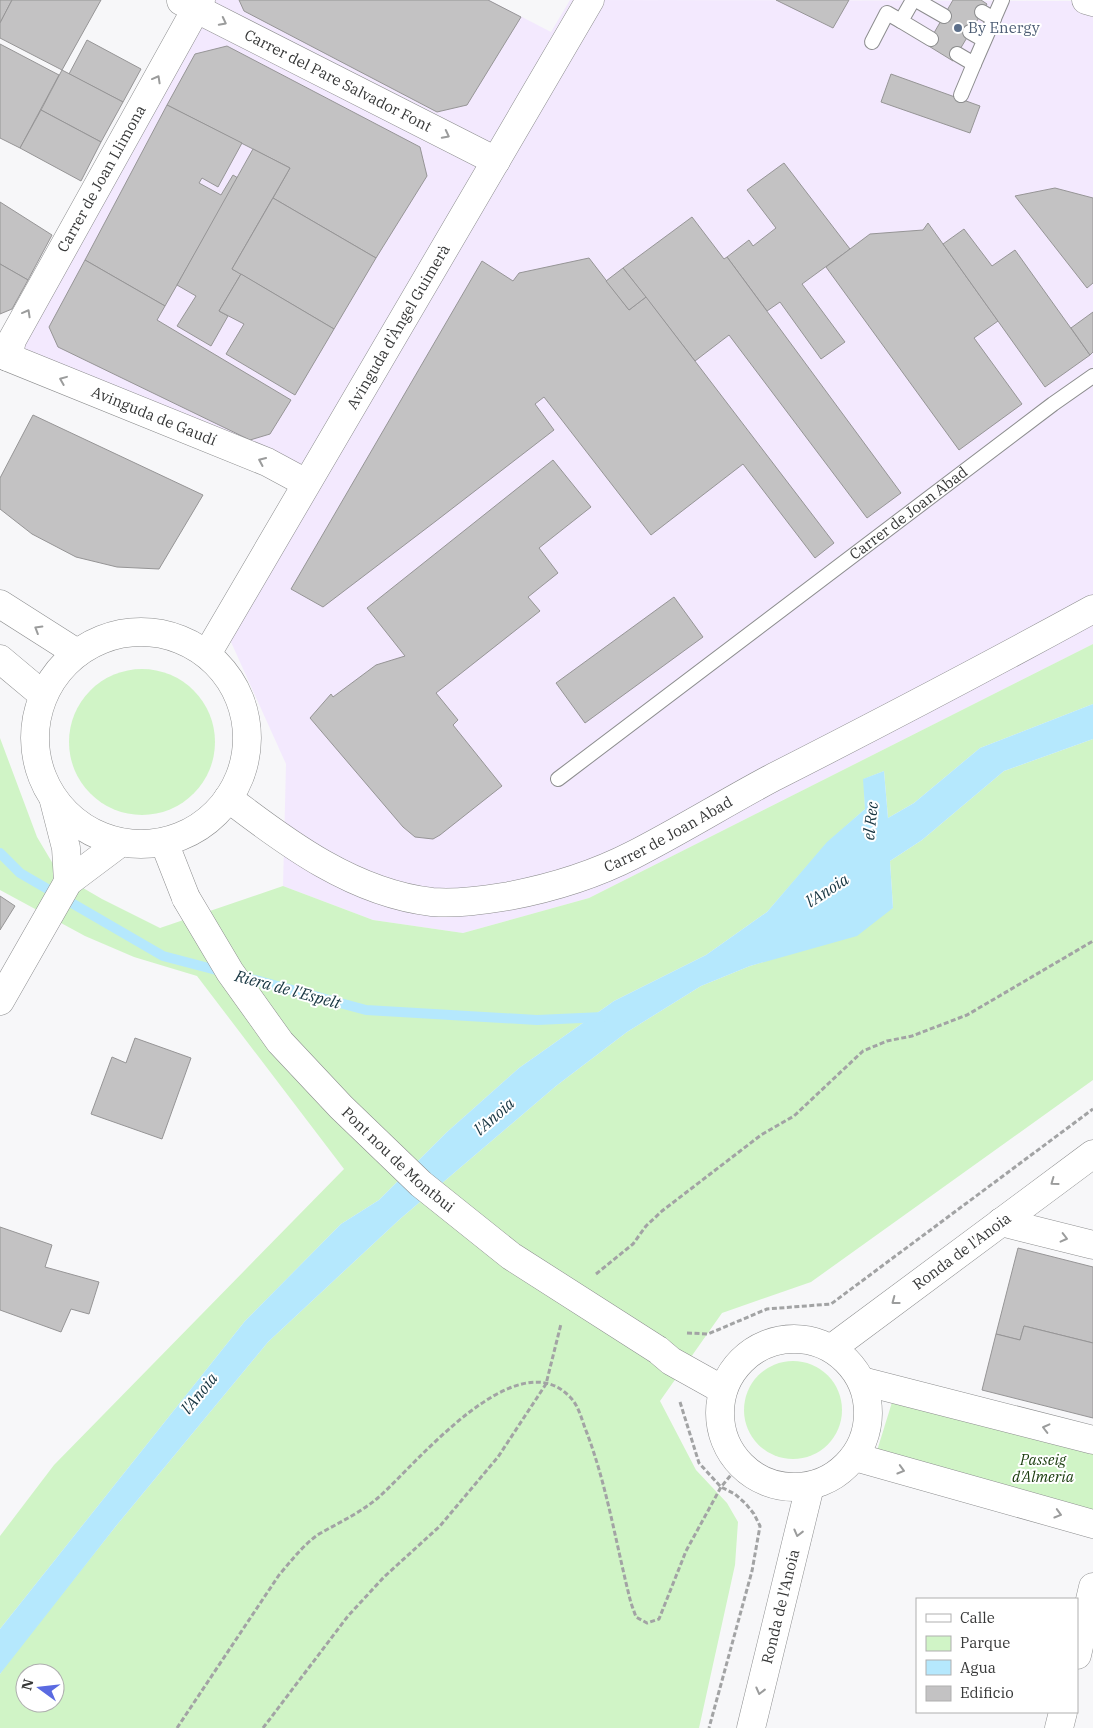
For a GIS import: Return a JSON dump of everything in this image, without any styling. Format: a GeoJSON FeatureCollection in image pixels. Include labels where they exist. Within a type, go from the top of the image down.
{"type":"FeatureCollection","features":[{"type":"Feature","properties":{"kind":"street","name":"Avinguda d'Àngel Guimerà"},"geometry":{"type":"LineString","coordinates":[[207,654],[590,0]]}},
{"type":"Feature","properties":{"kind":"street"},"geometry":{"type":"LineString","coordinates":[[1086,0],[1093,2]]}},
{"type":"Feature","properties":{"kind":"street","name":"Carrer del Pare Salvador Font"},"geometry":{"type":"LineString","coordinates":[[192,3],[496,161]]}},
{"type":"Feature","properties":{"kind":"street","name":"Carrer de Joan Llimona"},"geometry":{"type":"LineString","coordinates":[[4,355],[192,3]]}},
{"type":"Feature","properties":{"kind":"street","name":"Avinguda de Gaudí"},"geometry":{"type":"LineString","coordinates":[[4,355],[266,462],[306,483]]}},
{"type":"Feature","properties":{"kind":"street"},"geometry":{"type":"LineString","coordinates":[[0,604],[77,653]]}},
{"type":"Feature","properties":{"kind":"street","name":"Carrer de Joan Abad"},"geometry":{"type":"LineString","coordinates":[[228,798],[266,827],[334,870],[386,892],[433,902],[477,902],[526,892],[571,881],[631,856],[740,795],[998,661],[1093,609]]}},
{"type":"Feature","properties":{"kind":"street"},"geometry":{"type":"LineString","coordinates":[[54,800],[72,820],[95,834],[120,843],[164,842],[189,833],[211,818],[228,798],[240,774],[244,757],[245,721],[238,696],[225,673],[207,654],[183,640],[156,632],[128,632],[102,639],[77,653],[52,679],[43,695],[35,730],[38,767],[54,800],[66,848],[68,882]]}},
{"type":"Feature","properties":{"kind":"street"},"geometry":{"type":"LineString","coordinates":[[0,659],[43,695]]}},
{"type":"Feature","properties":{"kind":"street","name":"Pont nou de Montbui"},"geometry":{"type":"LineString","coordinates":[[164,842],[186,898],[230,972],[280,1042],[341,1107],[421,1184],[511,1256],[664,1355],[722,1390]]}},
{"type":"Feature","properties":{"kind":"street"},"geometry":{"type":"LineString","coordinates":[[0,1001],[68,882],[120,843]]}},
{"type":"Feature","properties":{"kind":"street","name":"Ronda de l'Anoia"},"geometry":{"type":"LineString","coordinates":[[832,1348],[1093,1154]]}},
{"type":"Feature","properties":{"kind":"street"},"geometry":{"type":"LineString","coordinates":[[1000,1222],[1093,1245]]}},
{"type":"Feature","properties":{"kind":"street"},"geometry":{"type":"LineString","coordinates":[[789,1338],[804,1339],[832,1348],[850,1362],[862,1381],[868,1400],[868,1420],[864,1439],[855,1456],[842,1470],[827,1480],[810,1486],[785,1487],[760,1479],[740,1464],[728,1448],[722,1430],[720,1410],[722,1390],[732,1370],[748,1354],[767,1343],[789,1338]]}},
{"type":"Feature","properties":{"kind":"street"},"geometry":{"type":"LineString","coordinates":[[862,1381],[1093,1440]]}},
{"type":"Feature","properties":{"kind":"street"},"geometry":{"type":"LineString","coordinates":[[855,1456],[1093,1524]]}},
{"type":"Feature","properties":{"kind":"street","name":"Ronda de l'Anoia"},"geometry":{"type":"LineString","coordinates":[[751,1728],[810,1486]]}},
{"type":"Feature","properties":{"kind":"street"},"geometry":{"type":"LineString","coordinates":[[1078,1651],[1093,1587]]}},
{"type":"Feature","properties":{"kind":"street"},"geometry":{"type":"LineString","coordinates":[[1060,1728],[1063,1713]]}},
{"type":"Feature","properties":{"kind":"lane"},"geometry":{"type":"LineString","coordinates":[[901,21],[915,0],[944,16]]}},
{"type":"Feature","properties":{"kind":"lane"},"geometry":{"type":"LineString","coordinates":[[961,95],[984,40],[988,15],[1002,0]]}},
{"type":"Feature","properties":{"kind":"lane"},"geometry":{"type":"LineString","coordinates":[[872,42],[887,13],[931,38]]}},
{"type":"Feature","properties":{"kind":"lane"},"geometry":{"type":"LineString","coordinates":[[970,32],[984,40]]}},
{"type":"Feature","properties":{"kind":"lane"},"geometry":{"type":"LineString","coordinates":[[957,54],[974,64]]}},
{"type":"Feature","properties":{"kind":"lane","name":"Carrer de Joan Abad"},"geometry":{"type":"LineString","coordinates":[[558,779],[1045,410],[1093,376]]}},
{"type":"Feature","properties":{"kind":"path"},"geometry":{"type":"LineString","coordinates":[[263,1728],[348,1616],[384,1577],[440,1526],[498,1456],[546,1384],[557,1337],[565,1313],[600,1269],[633,1244],[646,1226],[662,1211],[761,1135],[794,1116],[863,1051],[887,1041],[912,1036],[967,1014],[1093,941]]}},
{"type":"Feature","properties":{"kind":"path"},"geometry":{"type":"LineString","coordinates":[[664,1355],[684,1333],[708,1334],[767,1309],[831,1304],[1093,1109]]}},
{"type":"Feature","properties":{"kind":"path"},"geometry":{"type":"LineString","coordinates":[[177,1728],[279,1574],[298,1551],[379,1496],[439,1437],[484,1402],[521,1384],[546,1384],[563,1390],[572,1399],[593,1446],[631,1603],[636,1617],[647,1623],[659,1619],[686,1551],[721,1487],[740,1464]]}},
{"type":"Feature","properties":{"kind":"path"},"geometry":{"type":"LineString","coordinates":[[680,1400],[699,1463],[721,1487],[735,1494],[746,1504],[760,1526],[752,1571],[709,1728]]}},
{"type":"Feature","properties":{"kind":"shaded area"},"geometry":{"type":"Polygon","coordinates":[[[206,0],[489,0],[551,32],[570,0],[1093,1],[1093,644],[589,898],[463,933],[373,920],[283,886],[286,764],[222,622],[306,483],[15,357],[206,0]]]}},
{"type":"Feature","properties":{"kind":"green space"},"geometry":{"type":"Polygon","coordinates":[[[1093,644],[1093,704],[980,748],[914,803],[888,818],[884,771],[864,779],[865,809],[827,843],[767,912],[706,955],[614,1001],[519,1068],[447,1132],[379,1200],[341,1224],[245,1321],[0,1629],[0,1536],[54,1465],[344,1169],[197,976],[134,957],[85,936],[0,890],[0,738],[37,837],[59,874],[102,899],[160,928],[283,886],[373,920],[463,933],[589,898],[1093,644]]]}},
{"type":"Feature","properties":{"kind":"green space"},"geometry":{"type":"Polygon","coordinates":[[[142,669],[170,674],[194,690],[210,714],[215,742],[210,770],[194,794],[170,810],[142,815],[114,810],[90,794],[74,770],[69,742],[74,714],[90,690],[114,674],[142,669]]]}},
{"type":"Feature","properties":{"kind":"green space"},"geometry":{"type":"Polygon","coordinates":[[[1093,739],[1093,1080],[811,1282],[722,1313],[660,1401],[696,1470],[727,1503],[738,1522],[735,1565],[699,1728],[0,1728],[0,1674],[8,1662],[116,1526],[268,1342],[400,1219],[556,1086],[627,1032],[701,986],[750,966],[795,952],[893,908],[890,861],[922,840],[1004,771],[1093,739]]]}},
{"type":"Feature","properties":{"kind":"green space"},"geometry":{"type":"Polygon","coordinates":[[[793,1361],[812,1364],[828,1375],[839,1391],[842,1410],[839,1429],[828,1445],[812,1456],[793,1459],[774,1456],[758,1445],[747,1429],[744,1410],[747,1391],[758,1375],[774,1364],[793,1361]]]}},
{"type":"Feature","properties":{"kind":"green space","name":"Passeig d'Almeria"},"geometry":{"type":"Polygon","coordinates":[[[893,1399],[1093,1451],[1093,1512],[876,1454],[893,1399]]]}},
{"type":"Feature","properties":{"kind":"water"},"geometry":{"type":"Polygon","coordinates":[[[1093,704],[1093,739],[1004,771],[922,840],[890,861],[893,908],[857,936],[750,966],[701,986],[627,1032],[556,1086],[400,1219],[268,1342],[116,1526],[0,1674],[0,1629],[245,1321],[341,1224],[379,1200],[447,1132],[519,1068],[614,1001],[706,955],[767,912],[827,842],[865,809],[863,779],[884,771],[888,818],[914,803],[980,748],[1093,704]]]}},
{"type":"Feature","properties":{"kind":"building"},"geometry":{"type":"Polygon","coordinates":[[[0,0],[12,0],[0,23],[0,0]]]}},
{"type":"Feature","properties":{"kind":"building"},"geometry":{"type":"Polygon","coordinates":[[[12,0],[101,0],[62,70],[0,38],[0,23],[12,0]]]}},
{"type":"Feature","properties":{"kind":"building"},"geometry":{"type":"Polygon","coordinates":[[[239,0],[488,0],[521,17],[467,105],[437,112],[244,11],[239,0]]]}},
{"type":"Feature","properties":{"kind":"building"},"geometry":{"type":"Polygon","coordinates":[[[776,0],[849,0],[833,28],[776,0]]]}},
{"type":"Feature","properties":{"kind":"building"},"geometry":{"type":"Polygon","coordinates":[[[953,0],[981,0],[987,4],[953,61],[927,45],[953,0]]]}},
{"type":"Feature","properties":{"kind":"building"},"geometry":{"type":"Polygon","coordinates":[[[87,40],[141,69],[123,102],[69,74],[87,40]]]}},
{"type":"Feature","properties":{"kind":"building"},"geometry":{"type":"Polygon","coordinates":[[[0,44],[59,75],[20,148],[0,138],[0,44]]]}},
{"type":"Feature","properties":{"kind":"building"},"geometry":{"type":"Polygon","coordinates":[[[227,46],[420,147],[427,176],[376,258],[273,198],[290,168],[167,105],[195,54],[227,46]]]}},
{"type":"Feature","properties":{"kind":"building"},"geometry":{"type":"Polygon","coordinates":[[[62,70],[123,102],[101,142],[41,110],[62,70]]]}},
{"type":"Feature","properties":{"kind":"building"},"geometry":{"type":"Polygon","coordinates":[[[891,74],[980,106],[970,133],[881,102],[891,74]]]}},
{"type":"Feature","properties":{"kind":"building"},"geometry":{"type":"Polygon","coordinates":[[[167,105],[242,143],[218,187],[202,178],[199,183],[221,195],[233,175],[238,178],[165,306],[85,260],[167,105]]]}},
{"type":"Feature","properties":{"kind":"building"},"geometry":{"type":"Polygon","coordinates":[[[41,110],[101,142],[81,181],[20,148],[41,110]]]}},
{"type":"Feature","properties":{"kind":"building"},"geometry":{"type":"Polygon","coordinates":[[[253,149],[290,168],[232,269],[241,274],[219,311],[228,316],[211,346],[177,326],[196,296],[177,285],[253,149]]]}},
{"type":"Feature","properties":{"kind":"building"},"geometry":{"type":"Polygon","coordinates":[[[784,163],[850,249],[802,284],[845,342],[821,359],[780,302],[767,311],[727,257],[749,240],[753,246],[776,228],[747,190],[784,163]]]}},
{"type":"Feature","properties":{"kind":"building"},"geometry":{"type":"Polygon","coordinates":[[[1055,188],[1093,198],[1093,283],[1087,288],[1015,196],[1055,188]]]}},
{"type":"Feature","properties":{"kind":"building"},"geometry":{"type":"Polygon","coordinates":[[[273,198],[376,258],[334,329],[232,269],[273,198]]]}},
{"type":"Feature","properties":{"kind":"building"},"geometry":{"type":"Polygon","coordinates":[[[0,202],[52,235],[28,280],[0,264],[0,202]]]}},
{"type":"Feature","properties":{"kind":"building"},"geometry":{"type":"Polygon","coordinates":[[[692,217],[724,259],[727,257],[901,493],[867,518],[729,335],[695,361],[623,268],[692,217]]]}},
{"type":"Feature","properties":{"kind":"building"},"geometry":{"type":"Polygon","coordinates":[[[928,223],[998,321],[974,338],[1022,404],[959,450],[826,267],[870,234],[923,230],[928,223]]]}},
{"type":"Feature","properties":{"kind":"building"},"geometry":{"type":"Polygon","coordinates":[[[964,229],[992,266],[1015,250],[1090,355],[1045,387],[943,244],[964,229]]]}},
{"type":"Feature","properties":{"kind":"building"},"geometry":{"type":"Polygon","coordinates":[[[589,258],[629,310],[646,297],[834,543],[815,558],[743,464],[651,535],[544,397],[535,404],[554,430],[323,607],[291,589],[482,261],[513,281],[519,273],[589,258]]]}},
{"type":"Feature","properties":{"kind":"building"},"geometry":{"type":"Polygon","coordinates":[[[85,260],[165,306],[157,320],[291,400],[270,434],[250,440],[58,347],[49,327],[85,260]]]}},
{"type":"Feature","properties":{"kind":"building"},"geometry":{"type":"Polygon","coordinates":[[[0,264],[28,280],[12,309],[0,314],[0,264]]]}},
{"type":"Feature","properties":{"kind":"building"},"geometry":{"type":"Polygon","coordinates":[[[623,268],[646,297],[629,310],[606,281],[623,268]]]}},
{"type":"Feature","properties":{"kind":"building"},"geometry":{"type":"Polygon","coordinates":[[[241,274],[334,329],[295,395],[226,354],[244,324],[219,311],[241,274]]]}},
{"type":"Feature","properties":{"kind":"building"},"geometry":{"type":"Polygon","coordinates":[[[1093,312],[1093,352],[1090,355],[1071,328],[1093,312]]]}},
{"type":"Feature","properties":{"kind":"building"},"geometry":{"type":"Polygon","coordinates":[[[33,415],[203,495],[159,569],[117,567],[76,557],[32,534],[0,509],[0,478],[33,415]]]}},
{"type":"Feature","properties":{"kind":"building"},"geometry":{"type":"Polygon","coordinates":[[[553,460],[591,507],[539,548],[558,573],[528,597],[540,611],[436,693],[458,720],[453,725],[502,786],[440,835],[433,839],[415,837],[403,827],[310,718],[331,694],[333,697],[376,665],[405,656],[367,608],[553,460]]]}},
{"type":"Feature","properties":{"kind":"building"},"geometry":{"type":"Polygon","coordinates":[[[674,597],[703,637],[585,723],[556,683],[674,597]]]}},
{"type":"Feature","properties":{"kind":"building"},"geometry":{"type":"Polygon","coordinates":[[[0,896],[15,906],[0,930],[0,896]]]}},
{"type":"Feature","properties":{"kind":"building"},"geometry":{"type":"Polygon","coordinates":[[[135,1038],[191,1058],[162,1139],[91,1114],[112,1057],[126,1063],[135,1038]]]}},
{"type":"Feature","properties":{"kind":"building"},"geometry":{"type":"Polygon","coordinates":[[[0,1227],[52,1245],[45,1267],[99,1282],[89,1314],[71,1309],[61,1332],[0,1310],[0,1227]]]}},
{"type":"Feature","properties":{"kind":"building"},"geometry":{"type":"Polygon","coordinates":[[[1018,1248],[1093,1267],[1093,1343],[1024,1326],[1020,1340],[996,1334],[1018,1248]]]}},
{"type":"Feature","properties":{"kind":"building"},"geometry":{"type":"Polygon","coordinates":[[[1024,1326],[1093,1343],[1093,1418],[982,1390],[996,1334],[1020,1340],[1024,1326]]]}},
{"type":"Feature","properties":{"kind":"waterway","name":"Riera de l'Espelt"},"geometry":{"type":"LineString","coordinates":[[0,853],[20,873],[163,956],[224,972]]}},
{"type":"Feature","properties":{"kind":"waterway","name":"Riera de l'Espelt"},"geometry":{"type":"LineString","coordinates":[[240,976],[366,1010],[537,1020],[603,1017]]}},
{"type":"Feature","properties":{"kind":"place","name":"By Energy"},"geometry":{"type":"Point","coordinates":[958,28]}},
{"type":"Feature","properties":{"kind":"water label","name":"el Rec"},"geometry":{"type":"Point","coordinates":[870,821]}},
{"type":"Feature","properties":{"kind":"water label","name":"l'Anoia"},"geometry":{"type":"Point","coordinates":[827,890]}},
{"type":"Feature","properties":{"kind":"water label","name":"l'Anoia"},"geometry":{"type":"Point","coordinates":[494,1116]}},
{"type":"Feature","properties":{"kind":"water label","name":"l'Anoia"},"geometry":{"type":"Point","coordinates":[199,1393]}}]}
